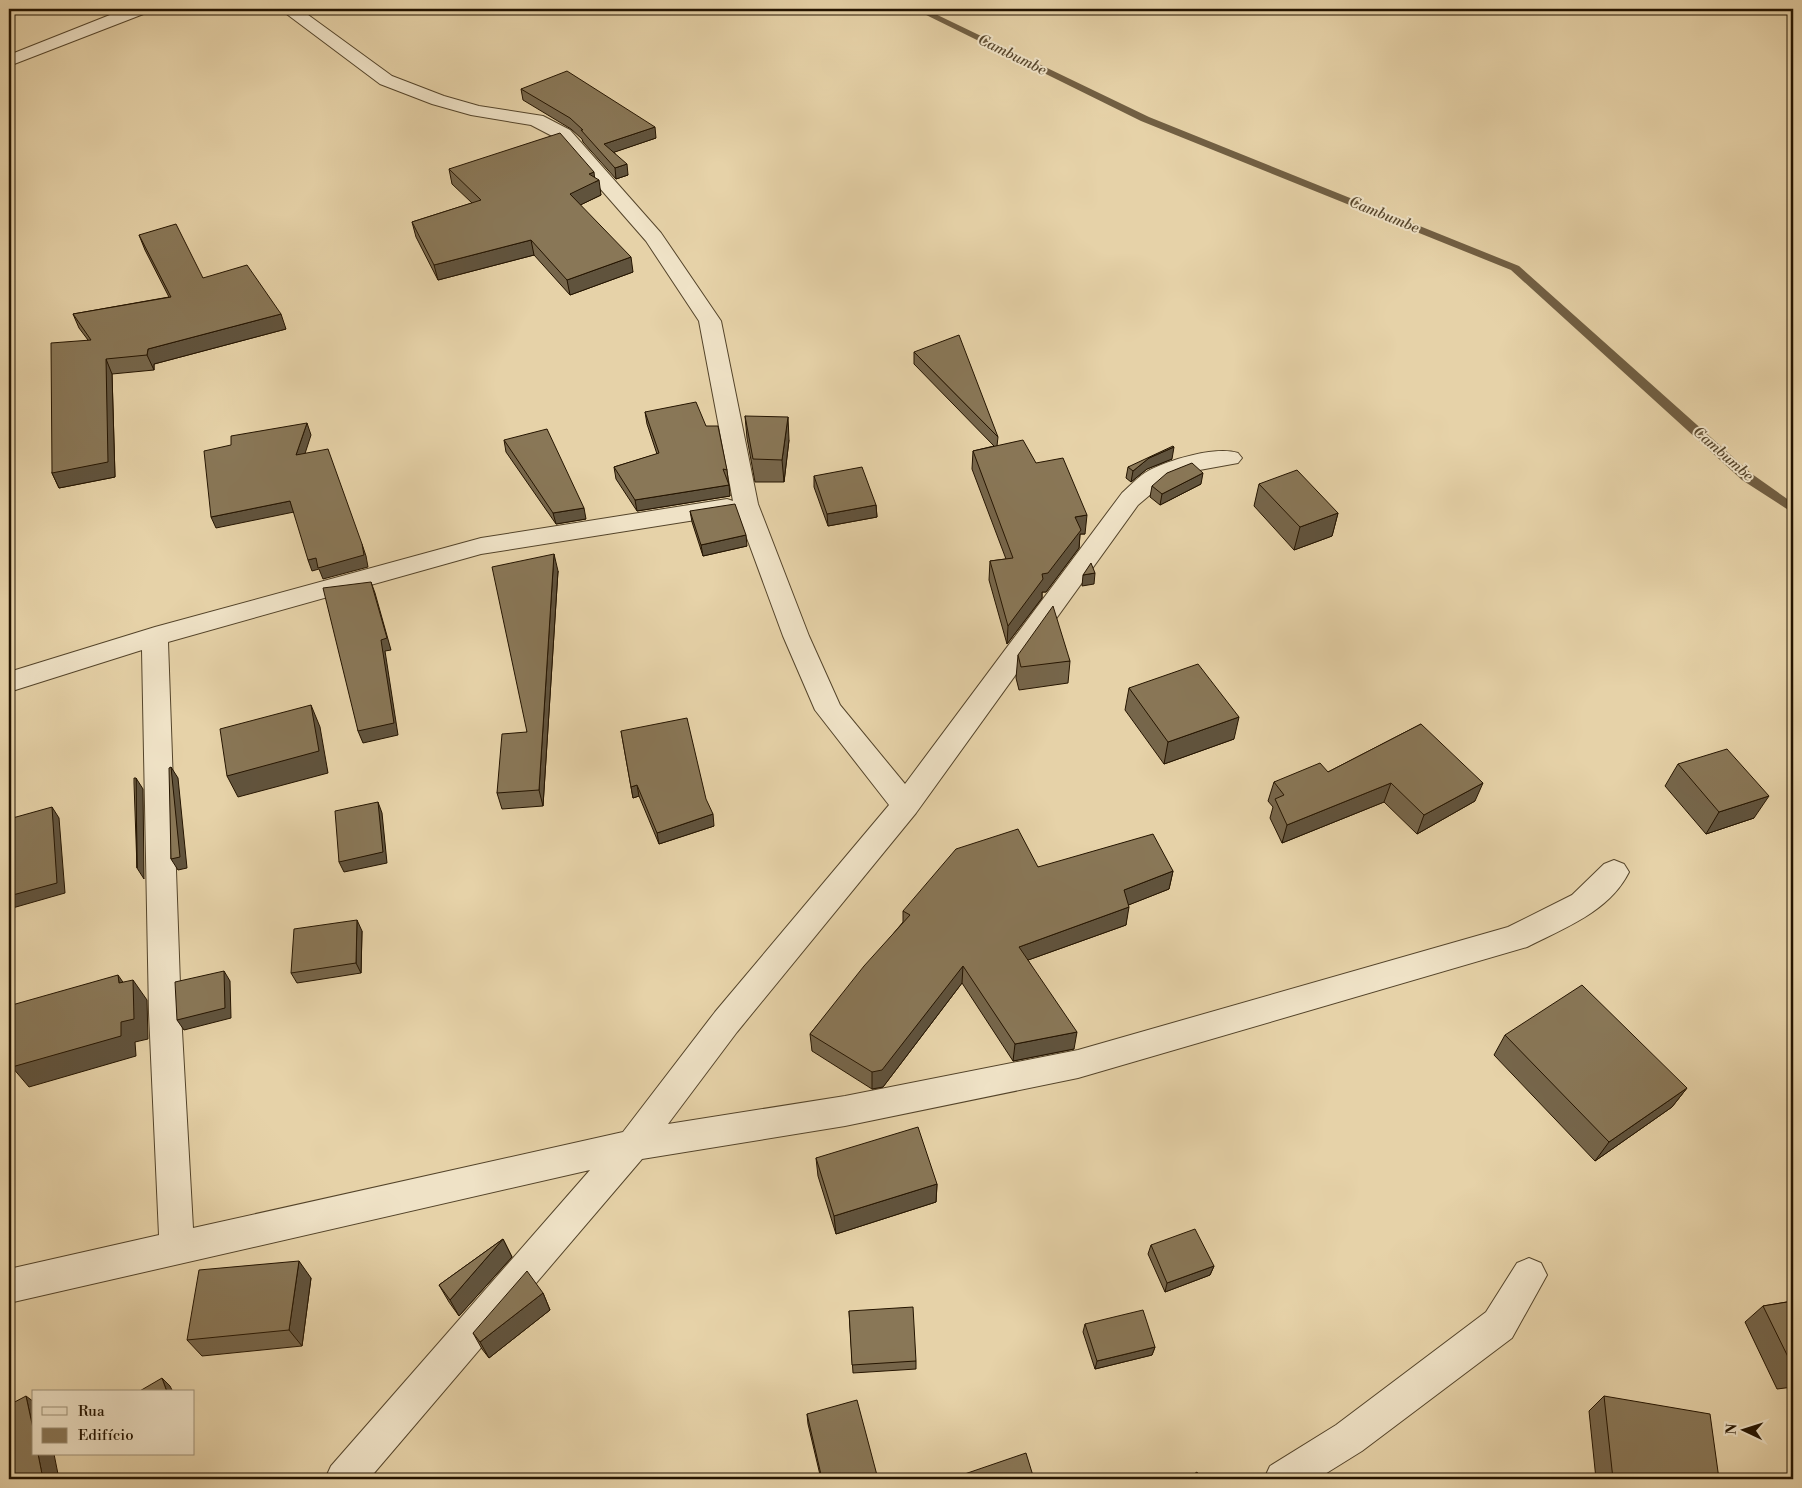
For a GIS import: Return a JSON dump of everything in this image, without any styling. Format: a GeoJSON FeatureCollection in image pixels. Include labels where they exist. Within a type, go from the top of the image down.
{"type":"FeatureCollection","features":[{"type":"Feature","properties":{"kind":"street"},"geometry":{"type":"LineString","coordinates":[[9,61],[140,9]]}},
{"type":"Feature","properties":{"kind":"street"},"geometry":{"type":"LineString","coordinates":[[289,9],[386,80],[478,111],[536,120],[563,134],[654,237],[710,321],[746,504],[796,636],[829,710],[906,805]]}},
{"type":"Feature","properties":{"kind":"street"},"geometry":{"type":"LineString","coordinates":[[344,1479],[633,1145],[726,1022],[906,805],[1130,499],[1156,477],[1190,464],[1230,458]]}},
{"type":"Feature","properties":{"kind":"street"},"geometry":{"type":"LineString","coordinates":[[9,682],[156,636],[482,546],[746,504]]}},
{"type":"Feature","properties":{"kind":"street"},"geometry":{"type":"LineString","coordinates":[[156,636],[165,1012],[177,1248]]}},
{"type":"Feature","properties":{"kind":"street"},"geometry":{"type":"LineString","coordinates":[[9,1286],[633,1145],[845,1111],[1078,1064],[1516,938],[1583,904],[1614,872]]}},
{"type":"Feature","properties":{"kind":"street"},"geometry":{"type":"LineString","coordinates":[[1283,1479],[1349,1438],[1499,1325],[1529,1275]]}},
{"type":"Feature","properties":{"kind":"building"},"geometry":{"type":"Polygon","coordinates":[[[567,71],[655,127],[604,144],[627,164],[615,168],[581,130],[583,130],[570,118],[521,89],[567,71]]]}},
{"type":"Feature","properties":{"kind":"building"},"geometry":{"type":"Polygon","coordinates":[[[560,133],[594,172],[589,174],[599,180],[570,194],[631,257],[567,280],[531,240],[434,265],[412,222],[481,200],[449,169],[560,133]]]}},
{"type":"Feature","properties":{"kind":"building"},"geometry":{"type":"Polygon","coordinates":[[[176,224],[203,278],[247,265],[281,314],[148,349],[147,355],[106,359],[108,462],[52,473],[51,343],[91,340],[73,314],[171,297],[139,235],[176,224]]]}},
{"type":"Feature","properties":{"kind":"building"},"geometry":{"type":"Polygon","coordinates":[[[959,335],[998,437],[914,352],[959,335]]]}},
{"type":"Feature","properties":{"kind":"building"},"geometry":{"type":"Polygon","coordinates":[[[696,402],[706,426],[718,426],[727,470],[723,469],[729,485],[635,500],[614,467],[659,453],[645,412],[696,402]]]}},
{"type":"Feature","properties":{"kind":"building"},"geometry":{"type":"Polygon","coordinates":[[[745,416],[788,417],[782,460],[753,459],[745,416]]]}},
{"type":"Feature","properties":{"kind":"building"},"geometry":{"type":"Polygon","coordinates":[[[307,423],[296,455],[328,449],[362,544],[364,555],[318,568],[316,558],[308,560],[290,501],[211,517],[204,451],[231,445],[231,436],[307,423]]]}},
{"type":"Feature","properties":{"kind":"building"},"geometry":{"type":"Polygon","coordinates":[[[547,429],[584,508],[553,513],[504,440],[547,429]]]}},
{"type":"Feature","properties":{"kind":"building"},"geometry":{"type":"Polygon","coordinates":[[[1023,440],[1036,463],[1063,458],[1087,515],[1075,517],[1081,530],[1048,573],[1042,574],[1043,579],[1008,626],[990,561],[1013,558],[973,451],[1023,440]]]}},
{"type":"Feature","properties":{"kind":"building"},"geometry":{"type":"Polygon","coordinates":[[[1173,446],[1149,458],[1133,471],[1128,467],[1173,446]]]}},
{"type":"Feature","properties":{"kind":"building"},"geometry":{"type":"Polygon","coordinates":[[[1192,463],[1203,473],[1162,494],[1152,486],[1167,473],[1192,463]]]}},
{"type":"Feature","properties":{"kind":"building"},"geometry":{"type":"Polygon","coordinates":[[[862,467],[876,505],[827,514],[814,476],[862,467]]]}},
{"type":"Feature","properties":{"kind":"building"},"geometry":{"type":"Polygon","coordinates":[[[1297,470],[1338,513],[1300,527],[1259,484],[1297,470]]]}},
{"type":"Feature","properties":{"kind":"building"},"geometry":{"type":"Polygon","coordinates":[[[735,504],[746,535],[701,545],[690,511],[735,504]]]}},
{"type":"Feature","properties":{"kind":"building"},"geometry":{"type":"Polygon","coordinates":[[[554,554],[539,790],[497,793],[502,734],[527,732],[492,567],[554,554]]]}},
{"type":"Feature","properties":{"kind":"building"},"geometry":{"type":"Polygon","coordinates":[[[1091,563],[1095,573],[1083,575],[1091,563]]]}},
{"type":"Feature","properties":{"kind":"building"},"geometry":{"type":"Polygon","coordinates":[[[371,582],[387,638],[381,640],[394,723],[358,731],[323,588],[371,582]]]}},
{"type":"Feature","properties":{"kind":"building"},"geometry":{"type":"Polygon","coordinates":[[[1053,606],[1070,661],[1021,667],[1018,655],[1053,606]]]}},
{"type":"Feature","properties":{"kind":"building"},"geometry":{"type":"Polygon","coordinates":[[[1198,664],[1239,717],[1168,742],[1129,688],[1198,664]]]}},
{"type":"Feature","properties":{"kind":"building"},"geometry":{"type":"Polygon","coordinates":[[[311,705],[319,751],[227,776],[220,729],[311,705]]]}},
{"type":"Feature","properties":{"kind":"building"},"geometry":{"type":"Polygon","coordinates":[[[687,718],[706,799],[713,814],[657,833],[637,785],[631,787],[621,731],[687,718]]]}},
{"type":"Feature","properties":{"kind":"building"},"geometry":{"type":"Polygon","coordinates":[[[1421,724],[1483,783],[1424,815],[1391,783],[1287,825],[1275,799],[1284,795],[1274,782],[1320,763],[1328,772],[1421,724]]]}},
{"type":"Feature","properties":{"kind":"building"},"geometry":{"type":"Polygon","coordinates":[[[1727,749],[1769,796],[1719,812],[1678,764],[1727,749]]]}},
{"type":"Feature","properties":{"kind":"building"},"geometry":{"type":"Polygon","coordinates":[[[171,767],[180,857],[171,859],[169,768],[171,767]]]}},
{"type":"Feature","properties":{"kind":"building"},"geometry":{"type":"Polygon","coordinates":[[[134,778],[136,778],[137,868],[134,783],[134,778]]]}},
{"type":"Feature","properties":{"kind":"building"},"geometry":{"type":"Polygon","coordinates":[[[378,802],[383,852],[339,862],[335,811],[378,802]]]}},
{"type":"Feature","properties":{"kind":"building"},"geometry":{"type":"Polygon","coordinates":[[[52,807],[57,883],[9,896],[9,819],[52,807]]]}},
{"type":"Feature","properties":{"kind":"building"},"geometry":{"type":"Polygon","coordinates":[[[1018,829],[1038,867],[1153,834],[1173,871],[1124,890],[1129,907],[1019,947],[1077,1032],[1015,1044],[963,966],[882,1070],[872,1072],[810,1034],[864,966],[910,915],[903,911],[956,849],[1018,829]]]}},
{"type":"Feature","properties":{"kind":"building"},"geometry":{"type":"Polygon","coordinates":[[[357,920],[356,963],[291,973],[294,929],[357,920]]]}},
{"type":"Feature","properties":{"kind":"building"},"geometry":{"type":"Polygon","coordinates":[[[224,971],[225,1008],[177,1020],[175,982],[224,971]]]}},
{"type":"Feature","properties":{"kind":"building"},"geometry":{"type":"Polygon","coordinates":[[[118,975],[119,983],[133,980],[134,1019],[121,1022],[121,1036],[12,1067],[12,1005],[118,975]]]}},
{"type":"Feature","properties":{"kind":"building"},"geometry":{"type":"Polygon","coordinates":[[[1582,985],[1687,1088],[1609,1142],[1505,1035],[1582,985]]]}},
{"type":"Feature","properties":{"kind":"building"},"geometry":{"type":"Polygon","coordinates":[[[918,1127],[937,1184],[834,1216],[816,1158],[918,1127]]]}},
{"type":"Feature","properties":{"kind":"building"},"geometry":{"type":"Polygon","coordinates":[[[1195,1229],[1214,1266],[1167,1283],[1151,1245],[1195,1229]]]}},
{"type":"Feature","properties":{"kind":"building"},"geometry":{"type":"Polygon","coordinates":[[[503,1239],[450,1300],[439,1285],[503,1239]]]}},
{"type":"Feature","properties":{"kind":"building"},"geometry":{"type":"Polygon","coordinates":[[[299,1261],[289,1330],[187,1340],[199,1270],[299,1261]]]}},
{"type":"Feature","properties":{"kind":"building"},"geometry":{"type":"Polygon","coordinates":[[[527,1271],[543,1293],[480,1342],[473,1333],[527,1271]]]}},
{"type":"Feature","properties":{"kind":"building"},"geometry":{"type":"Polygon","coordinates":[[[1793,1301],[1793,1367],[1763,1306],[1793,1301]]]}},
{"type":"Feature","properties":{"kind":"building"},"geometry":{"type":"Polygon","coordinates":[[[913,1307],[916,1361],[852,1365],[849,1311],[913,1307]]]}},
{"type":"Feature","properties":{"kind":"building"},"geometry":{"type":"Polygon","coordinates":[[[1143,1310],[1155,1347],[1097,1361],[1085,1324],[1143,1310]]]}},
{"type":"Feature","properties":{"kind":"building"},"geometry":{"type":"Polygon","coordinates":[[[162,1378],[166,1390],[141,1390],[162,1378]]]}},
{"type":"Feature","properties":{"kind":"building"},"geometry":{"type":"Polygon","coordinates":[[[26,1396],[32,1424],[32,1456],[38,1456],[43,1479],[9,1479],[9,1405],[26,1396]]]}},
{"type":"Feature","properties":{"kind":"building"},"geometry":{"type":"Polygon","coordinates":[[[1604,1396],[1710,1414],[1719,1479],[1613,1479],[1604,1396]]]}},
{"type":"Feature","properties":{"kind":"building"},"geometry":{"type":"Polygon","coordinates":[[[857,1400],[878,1479],[822,1479],[807,1414],[857,1400]]]}},
{"type":"Feature","properties":{"kind":"building"},"geometry":{"type":"Polygon","coordinates":[[[1026,1453],[1034,1479],[950,1479],[1026,1453]]]}},
{"type":"Feature","properties":{"kind":"building"},"geometry":{"type":"Polygon","coordinates":[[[1197,1472],[1201,1479],[1186,1479],[1197,1472]]]}},
{"type":"Feature","properties":{"kind":"waterway","name":"Cambumbe"},"geometry":{"type":"LineString","coordinates":[[918,9],[1145,119],[1515,268],[1747,477],[1793,509]]}}]}
